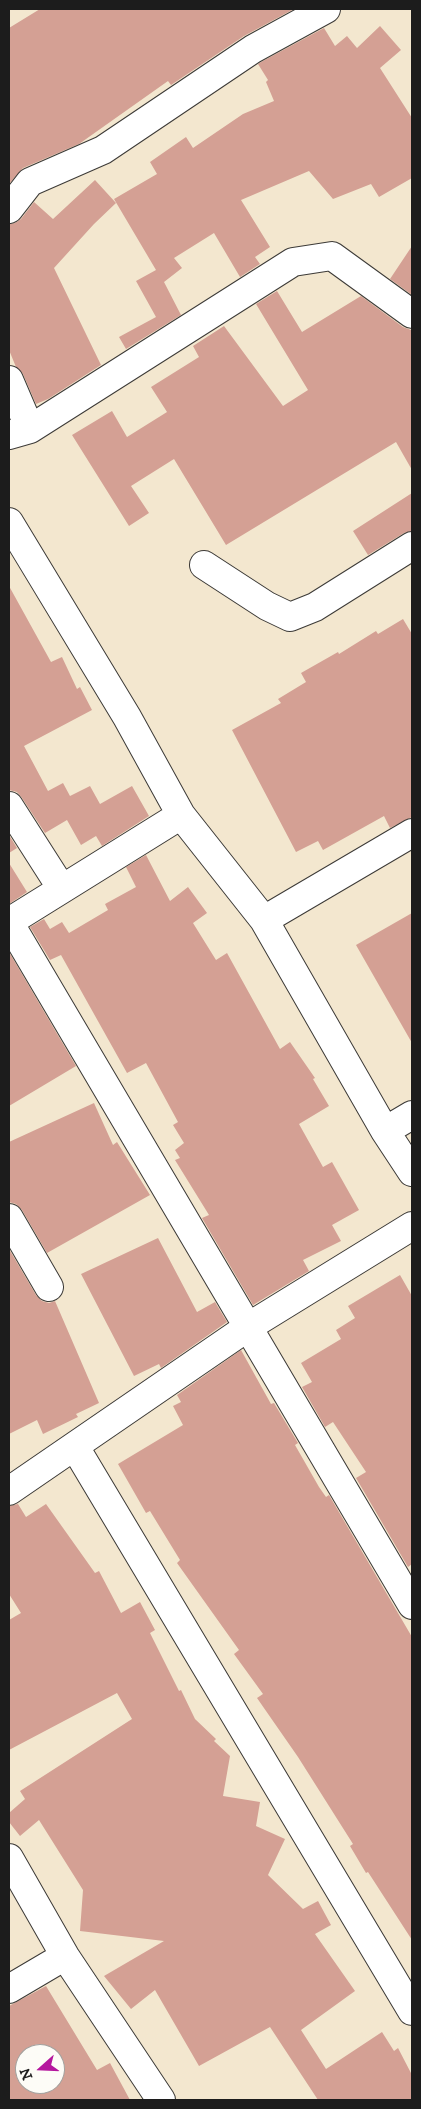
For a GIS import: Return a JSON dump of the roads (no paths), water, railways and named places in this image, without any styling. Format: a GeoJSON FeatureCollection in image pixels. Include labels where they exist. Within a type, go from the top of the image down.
{"type":"FeatureCollection","features":[{"type":"Feature","properties":{"kind":"street"},"geometry":{"type":"LineString","coordinates":[[9,208],[30,182],[103,150],[252,49],[326,9]]}},
{"type":"Feature","properties":{"kind":"street"},"geometry":{"type":"LineString","coordinates":[[9,380],[19,432],[293,262],[332,256],[412,314]]}},
{"type":"Feature","properties":{"kind":"street"},"geometry":{"type":"LineString","coordinates":[[9,522],[127,717],[181,814],[264,920],[385,1131],[412,1172]]}},
{"type":"Feature","properties":{"kind":"street"},"geometry":{"type":"LineString","coordinates":[[204,565],[267,606],[290,617],[315,607],[412,546]]}},
{"type":"Feature","properties":{"kind":"street"},"geometry":{"type":"LineString","coordinates":[[9,806],[62,889]]}},
{"type":"Feature","properties":{"kind":"street"},"geometry":{"type":"LineString","coordinates":[[181,814],[9,922],[412,1605]]}},
{"type":"Feature","properties":{"kind":"street"},"geometry":{"type":"LineString","coordinates":[[264,920],[412,833]]}},
{"type":"Feature","properties":{"kind":"street"},"geometry":{"type":"LineString","coordinates":[[385,1131],[412,1115]]}},
{"type":"Feature","properties":{"kind":"street"},"geometry":{"type":"LineString","coordinates":[[9,1218],[49,1287]]}},
{"type":"Feature","properties":{"kind":"street"},"geometry":{"type":"LineString","coordinates":[[9,1491],[248,1327],[412,1226]]}},
{"type":"Feature","properties":{"kind":"street"},"geometry":{"type":"LineString","coordinates":[[74,1447],[412,2011]]}},
{"type":"Feature","properties":{"kind":"street"},"geometry":{"type":"LineString","coordinates":[[9,1858],[65,1956],[161,2100]]}},
{"type":"Feature","properties":{"kind":"street"},"geometry":{"type":"LineString","coordinates":[[9,1989],[65,1956]]}}]}
